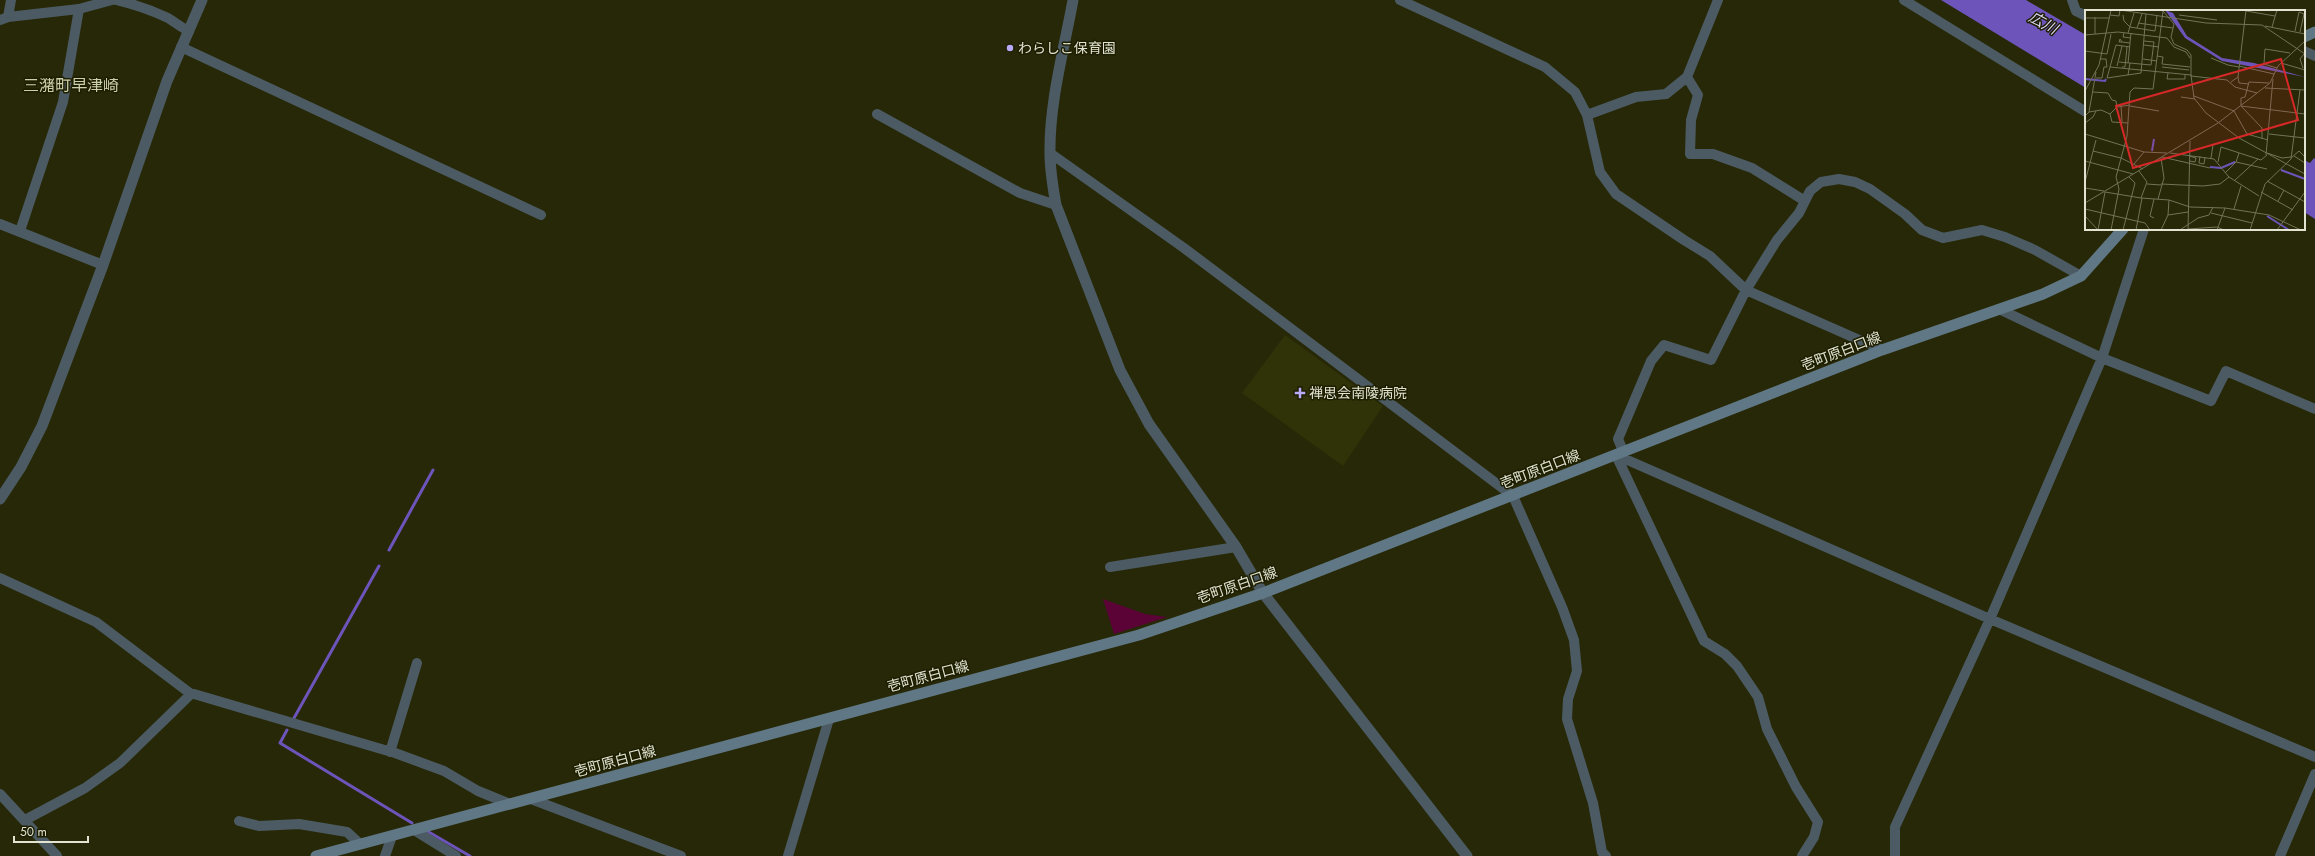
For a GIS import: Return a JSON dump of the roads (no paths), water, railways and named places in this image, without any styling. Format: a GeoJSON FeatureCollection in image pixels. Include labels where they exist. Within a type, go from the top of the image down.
{"type":"FeatureCollection","features":[{"type":"Feature","properties":{"kind":"main road"},"geometry":{"type":"LineString","coordinates":[[2305,37],[2315,32]]}},
{"type":"Feature","properties":{"kind":"main road","name":"壱町原白口線"},"geometry":{"type":"LineString","coordinates":[[316,856],[829,719],[1139,634],[1263,593],[1882,350],[2044,294],[2081,276],[2122,230]]}},
{"type":"Feature","properties":{"kind":"street"},"geometry":{"type":"LineString","coordinates":[[11,0],[4,19],[79,9],[112,0]]}},
{"type":"Feature","properties":{"kind":"street"},"geometry":{"type":"LineString","coordinates":[[116,0],[132,4],[169,19],[176,26],[189,31]]}},
{"type":"Feature","properties":{"kind":"street"},"geometry":{"type":"LineString","coordinates":[[0,499],[27,455],[42,426],[102,265],[144,145],[181,47],[202,0]]}},
{"type":"Feature","properties":{"kind":"street"},"geometry":{"type":"LineString","coordinates":[[1073,0],[1052,114],[1050,153],[1056,205],[1120,370],[1149,424],[1236,547],[1263,593],[1467,856]]}},
{"type":"Feature","properties":{"kind":"street"},"geometry":{"type":"LineString","coordinates":[[1400,0],[1545,67],[1575,92],[1587,115],[1600,172],[1616,194],[1710,256],[1746,290],[1882,350]]}},
{"type":"Feature","properties":{"kind":"street"},"geometry":{"type":"LineString","coordinates":[[1587,115],[1636,98],[1666,94],[1687,77],[1718,0]]}},
{"type":"Feature","properties":{"kind":"street"},"geometry":{"type":"LineString","coordinates":[[1904,0],[2085,111]]}},
{"type":"Feature","properties":{"kind":"street"},"geometry":{"type":"LineString","coordinates":[[2072,0],[2076,11],[2085,16]]}},
{"type":"Feature","properties":{"kind":"street"},"geometry":{"type":"LineString","coordinates":[[20,231],[63,102],[79,9]]}},
{"type":"Feature","properties":{"kind":"street"},"geometry":{"type":"LineString","coordinates":[[181,47],[541,215]]}},
{"type":"Feature","properties":{"kind":"street"},"geometry":{"type":"LineString","coordinates":[[2305,51],[2315,56]]}},
{"type":"Feature","properties":{"kind":"street"},"geometry":{"type":"LineString","coordinates":[[1687,77],[1698,95],[1691,120],[1690,154],[1713,154],[1752,168],[1805,201]]}},
{"type":"Feature","properties":{"kind":"street"},"geometry":{"type":"LineString","coordinates":[[877,114],[1020,193],[1056,205]]}},
{"type":"Feature","properties":{"kind":"street"},"geometry":{"type":"LineString","coordinates":[[1050,153],[1184,248],[1512,496],[1562,607],[1574,640],[1577,671],[1568,700],[1567,719],[1593,803],[1602,852],[1606,856]]}},
{"type":"Feature","properties":{"kind":"street"},"geometry":{"type":"LineString","coordinates":[[1802,856],[1814,837],[1818,822],[1796,787],[1767,729],[1758,697],[1737,666],[1725,654],[1704,641],[1620,454],[1618,439],[1651,361],[1664,345],[1711,360],[1746,290],[1805,201],[1810,191],[1821,182],[1839,179],[1855,182],[1870,189],[1905,214],[1922,230],[1943,238],[1982,230],[2005,237],[2035,250],[2081,276]]}},
{"type":"Feature","properties":{"kind":"street"},"geometry":{"type":"LineString","coordinates":[[0,224],[102,265]]}},
{"type":"Feature","properties":{"kind":"street"},"geometry":{"type":"LineString","coordinates":[[1895,856],[1895,827],[1990,619],[2102,358],[2144,230]]}},
{"type":"Feature","properties":{"kind":"street"},"geometry":{"type":"LineString","coordinates":[[1998,310],[2102,358],[2211,402],[2226,371],[2315,409]]}},
{"type":"Feature","properties":{"kind":"street"},"geometry":{"type":"LineString","coordinates":[[1620,454],[1990,619],[2315,757]]}},
{"type":"Feature","properties":{"kind":"street"},"geometry":{"type":"LineString","coordinates":[[1110,567],[1236,547]]}},
{"type":"Feature","properties":{"kind":"street"},"geometry":{"type":"LineString","coordinates":[[0,578],[96,622],[191,694],[390,752],[444,771],[478,791],[510,804]]}},
{"type":"Feature","properties":{"kind":"street"},"geometry":{"type":"LineString","coordinates":[[390,752],[417,663]]}},
{"type":"Feature","properties":{"kind":"street"},"geometry":{"type":"LineString","coordinates":[[25,820],[85,788],[120,763],[191,694]]}},
{"type":"Feature","properties":{"kind":"street"},"geometry":{"type":"LineString","coordinates":[[788,856],[829,719]]}},
{"type":"Feature","properties":{"kind":"street"},"geometry":{"type":"LineString","coordinates":[[2280,856],[2315,774]]}},
{"type":"Feature","properties":{"kind":"street"},"geometry":{"type":"LineString","coordinates":[[0,794],[57,856]]}},
{"type":"Feature","properties":{"kind":"street"},"geometry":{"type":"LineString","coordinates":[[531,799],[682,856]]}},
{"type":"Feature","properties":{"kind":"street"},"geometry":{"type":"LineString","coordinates":[[239,821],[259,826],[299,824],[348,832],[360,844]]}},
{"type":"Feature","properties":{"kind":"street"},"geometry":{"type":"LineString","coordinates":[[414,830],[456,856]]}},
{"type":"Feature","properties":{"kind":"street"},"geometry":{"type":"LineString","coordinates":[[385,856],[392,836]]}},
{"type":"Feature","properties":{"kind":"water","name":"広川"},"geometry":{"type":"Polygon","coordinates":[[[1941,0],[2026,0],[2085,34],[2085,87],[1941,0]]]}},
{"type":"Feature","properties":{"kind":"water"},"geometry":{"type":"Polygon","coordinates":[[[2314,158],[2315,159],[2315,219],[2305,213],[2305,160],[2310,163],[2314,158]]]}},
{"type":"Feature","properties":{"kind":"waterway"},"geometry":{"type":"LineString","coordinates":[[389,550],[433,470]]}},
{"type":"Feature","properties":{"kind":"waterway"},"geometry":{"type":"LineString","coordinates":[[294,718],[379,566]]}},
{"type":"Feature","properties":{"kind":"waterway"},"geometry":{"type":"LineString","coordinates":[[287,730],[280,743],[412,823]]}},
{"type":"Feature","properties":{"kind":"waterway"},"geometry":{"type":"LineString","coordinates":[[427,831],[470,856]]}},
{"type":"Feature","properties":{"kind":"place","name":"わらしこ保育園"},"geometry":{"type":"Point","coordinates":[1010,48]}},
{"type":"Feature","properties":{"kind":"place","name":"禅思会南陵病院"},"geometry":{"type":"Point","coordinates":[1300,393]}},
{"type":"Feature","properties":{"kind":"district","name":"三潴町早津崎"},"geometry":{"type":"Point","coordinates":[71,85]}}]}
